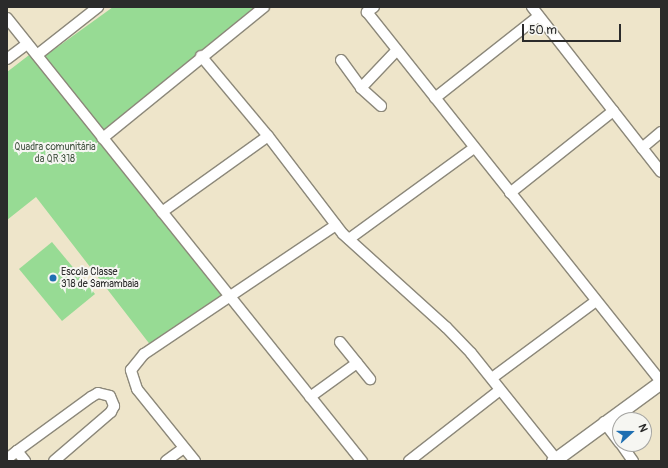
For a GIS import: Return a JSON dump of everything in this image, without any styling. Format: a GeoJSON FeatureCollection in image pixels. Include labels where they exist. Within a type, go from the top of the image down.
{"type":"FeatureCollection","features":[{"type":"Feature","properties":{"kind":"street"},"geometry":{"type":"LineString","coordinates":[[37,55],[98,7]]}},
{"type":"Feature","properties":{"kind":"street"},"geometry":{"type":"LineString","coordinates":[[103,138],[201,56],[264,7]]}},
{"type":"Feature","properties":{"kind":"street"},"geometry":{"type":"LineString","coordinates":[[532,7],[661,172]]}},
{"type":"Feature","properties":{"kind":"street"},"geometry":{"type":"LineString","coordinates":[[201,56],[268,136],[348,239],[446,327],[492,378],[554,460],[604,422],[661,382],[474,148],[368,9]]}},
{"type":"Feature","properties":{"kind":"street"},"geometry":{"type":"LineString","coordinates":[[435,98],[539,16]]}},
{"type":"Feature","properties":{"kind":"street"},"geometry":{"type":"LineString","coordinates":[[7,18],[362,461]]}},
{"type":"Feature","properties":{"kind":"street"},"geometry":{"type":"LineString","coordinates":[[7,59],[27,44]]}},
{"type":"Feature","properties":{"kind":"street"},"geometry":{"type":"LineString","coordinates":[[361,88],[398,50]]}},
{"type":"Feature","properties":{"kind":"street"},"geometry":{"type":"LineString","coordinates":[[341,60],[361,88],[381,106]]}},
{"type":"Feature","properties":{"kind":"street"},"geometry":{"type":"LineString","coordinates":[[510,193],[614,111]]}},
{"type":"Feature","properties":{"kind":"street"},"geometry":{"type":"LineString","coordinates":[[642,148],[661,132]]}},
{"type":"Feature","properties":{"kind":"street"},"geometry":{"type":"LineString","coordinates":[[162,212],[268,136]]}},
{"type":"Feature","properties":{"kind":"street"},"geometry":{"type":"LineString","coordinates":[[348,239],[474,148]]}},
{"type":"Feature","properties":{"kind":"street"},"geometry":{"type":"LineString","coordinates":[[195,461],[137,389],[131,370],[144,354],[231,298],[336,225]]}},
{"type":"Feature","properties":{"kind":"street"},"geometry":{"type":"LineString","coordinates":[[492,378],[596,301]]}},
{"type":"Feature","properties":{"kind":"street"},"geometry":{"type":"LineString","coordinates":[[340,342],[370,379]]}},
{"type":"Feature","properties":{"kind":"street"},"geometry":{"type":"LineString","coordinates":[[310,397],[357,363]]}},
{"type":"Feature","properties":{"kind":"street"},"geometry":{"type":"LineString","coordinates":[[409,461],[500,390]]}},
{"type":"Feature","properties":{"kind":"street"},"geometry":{"type":"LineString","coordinates":[[7,459],[91,397],[98,393],[110,396],[114,406],[111,412],[54,461]]}},
{"type":"Feature","properties":{"kind":"street"},"geometry":{"type":"LineString","coordinates":[[604,422],[612,433]]}},
{"type":"Feature","properties":{"kind":"street"},"geometry":{"type":"LineString","coordinates":[[166,461],[184,448]]}},
{"type":"Feature","properties":{"kind":"street"},"geometry":{"type":"LineString","coordinates":[[17,451],[25,461]]}},
{"type":"Feature","properties":{"kind":"street"},"geometry":{"type":"LineString","coordinates":[[626,452],[633,461]]}},
{"type":"Feature","properties":{"kind":"green space"},"geometry":{"type":"Polygon","coordinates":[[[113,7],[257,7],[103,133],[45,56],[113,7]]]}},
{"type":"Feature","properties":{"kind":"green space","name":"Quadra comunitária da QR 318"},"geometry":{"type":"Polygon","coordinates":[[[33,52],[235,297],[155,351],[36,197],[7,220],[7,72],[33,52]]]}},
{"type":"Feature","properties":{"kind":"green space"},"geometry":{"type":"Polygon","coordinates":[[[52,242],[95,294],[62,321],[19,269],[52,242]]]}},
{"type":"Feature","properties":{"kind":"place","name":"Escola Classe 318 de Samambaia"},"geometry":{"type":"Point","coordinates":[53,278]}}]}
